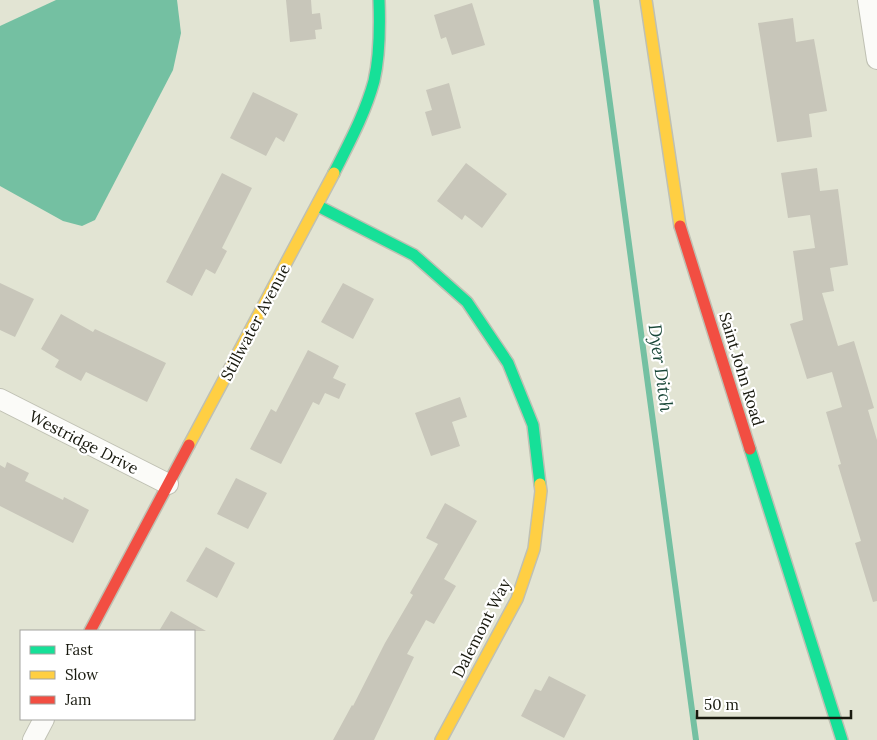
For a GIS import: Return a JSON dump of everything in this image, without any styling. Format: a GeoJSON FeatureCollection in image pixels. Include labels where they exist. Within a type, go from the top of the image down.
{"type":"FeatureCollection","features":[{"type":"Feature","properties":{"kind":"street","name":"Stillwater Avenue"},"geometry":{"type":"LineString","coordinates":[[91,630],[318,206],[359,123],[374,80],[380,30],[379,0]]}},
{"type":"Feature","properties":{"kind":"street","name":"Saint John Road"},"geometry":{"type":"LineString","coordinates":[[646,0],[682,230],[842,740]]}},
{"type":"Feature","properties":{"kind":"street"},"geometry":{"type":"LineString","coordinates":[[868,0],[877,59]]}},
{"type":"Feature","properties":{"kind":"street","name":"Dalemont Way"},"geometry":{"type":"LineString","coordinates":[[318,206],[414,255],[467,302],[508,363],[533,425],[541,491],[534,549],[517,599],[441,740]]}},
{"type":"Feature","properties":{"kind":"street","name":"Westridge Drive"},"geometry":{"type":"LineString","coordinates":[[0,399],[168,484]]}},
{"type":"Feature","properties":{"kind":"street"},"geometry":{"type":"LineString","coordinates":[[33,740],[43,720]]}},
{"type":"Feature","properties":{"kind":"shaded area"},"geometry":{"type":"Polygon","coordinates":[[[56,0],[177,0],[181,33],[173,70],[95,220],[82,226],[63,221],[0,186],[0,26],[56,0]]]}},
{"type":"Feature","properties":{"kind":"building"},"geometry":{"type":"Polygon","coordinates":[[[286,0],[311,0],[312,14],[320,13],[322,29],[315,30],[316,39],[290,42],[286,0]]]}},
{"type":"Feature","properties":{"kind":"building"},"geometry":{"type":"Polygon","coordinates":[[[472,3],[485,45],[452,55],[446,37],[441,39],[434,15],[472,3]]]}},
{"type":"Feature","properties":{"kind":"building"},"geometry":{"type":"Polygon","coordinates":[[[793,18],[796,42],[814,39],[827,111],[809,114],[812,137],[777,142],[758,23],[793,18]]]}},
{"type":"Feature","properties":{"kind":"building"},"geometry":{"type":"Polygon","coordinates":[[[449,83],[461,128],[432,136],[425,112],[432,110],[426,90],[449,83]]]}},
{"type":"Feature","properties":{"kind":"building"},"geometry":{"type":"Polygon","coordinates":[[[253,92],[298,114],[284,142],[276,137],[266,156],[230,138],[253,92]]]}},
{"type":"Feature","properties":{"kind":"building"},"geometry":{"type":"Polygon","coordinates":[[[466,163],[507,194],[482,228],[465,215],[462,220],[437,201],[466,163]]]}},
{"type":"Feature","properties":{"kind":"building"},"geometry":{"type":"Polygon","coordinates":[[[817,168],[820,191],[838,189],[848,265],[830,268],[834,291],[822,293],[838,346],[854,341],[874,408],[868,410],[877,440],[877,601],[873,602],[855,543],[861,541],[838,465],[841,464],[826,412],[842,407],[832,372],[807,379],[790,324],[803,320],[793,251],[815,248],[810,215],[788,218],[781,173],[817,168]]]}},
{"type":"Feature","properties":{"kind":"building"},"geometry":{"type":"Polygon","coordinates":[[[222,173],[252,188],[222,248],[227,251],[215,274],[206,269],[192,296],[166,282],[222,173]]]}},
{"type":"Feature","properties":{"kind":"building"},"geometry":{"type":"Polygon","coordinates":[[[0,283],[34,299],[15,337],[0,330],[0,283]]]}},
{"type":"Feature","properties":{"kind":"building"},"geometry":{"type":"Polygon","coordinates":[[[343,283],[374,299],[353,339],[321,322],[343,283]]]}},
{"type":"Feature","properties":{"kind":"building"},"geometry":{"type":"Polygon","coordinates":[[[61,314],[93,332],[95,329],[166,363],[147,402],[86,372],[81,381],[55,367],[59,360],[41,349],[61,314]]]}},
{"type":"Feature","properties":{"kind":"building"},"geometry":{"type":"Polygon","coordinates":[[[308,350],[339,366],[333,378],[346,384],[339,399],[325,393],[319,405],[313,402],[281,464],[250,449],[271,409],[276,412],[308,350]]]}},
{"type":"Feature","properties":{"kind":"building"},"geometry":{"type":"Polygon","coordinates":[[[460,397],[467,417],[452,422],[460,446],[431,456],[415,413],[460,397]]]}},
{"type":"Feature","properties":{"kind":"building"},"geometry":{"type":"Polygon","coordinates":[[[7,462],[29,473],[25,481],[63,500],[64,497],[89,510],[73,543],[0,506],[0,465],[5,468],[7,462]]]}},
{"type":"Feature","properties":{"kind":"building"},"geometry":{"type":"Polygon","coordinates":[[[236,478],[267,493],[248,529],[217,514],[236,478]]]}},
{"type":"Feature","properties":{"kind":"building"},"geometry":{"type":"Polygon","coordinates":[[[445,503],[477,521],[444,579],[456,586],[434,624],[426,620],[407,654],[414,657],[374,740],[333,740],[413,595],[410,593],[438,544],[426,538],[445,503]]]}},
{"type":"Feature","properties":{"kind":"building"},"geometry":{"type":"Polygon","coordinates":[[[206,547],[235,563],[217,598],[186,581],[206,547]]]}},
{"type":"Feature","properties":{"kind":"building"},"geometry":{"type":"Polygon","coordinates":[[[171,611],[206,631],[195,630],[160,630],[171,611]]]}},
{"type":"Feature","properties":{"kind":"building"},"geometry":{"type":"Polygon","coordinates":[[[549,676],[586,695],[564,738],[521,716],[535,689],[541,691],[549,676]]]}},
{"type":"Feature","properties":{"kind":"waterway","name":"Dyer Ditch"},"geometry":{"type":"LineString","coordinates":[[596,0],[696,740]]}},
{"type":"Feature","properties":{"kind":"traffic: fast"},"geometry":{"type":"LineString","coordinates":[[334,173],[361,117],[374,81],[379,41],[379,0]]}},
{"type":"Feature","properties":{"kind":"traffic: fast"},"geometry":{"type":"LineString","coordinates":[[318,206],[414,255],[467,302],[508,363],[533,425],[540,484]]}},
{"type":"Feature","properties":{"kind":"traffic: fast"},"geometry":{"type":"LineString","coordinates":[[750,449],[842,740]]}},
{"type":"Feature","properties":{"kind":"traffic: slow"},"geometry":{"type":"LineString","coordinates":[[646,0],[680,226]]}},
{"type":"Feature","properties":{"kind":"traffic: slow"},"geometry":{"type":"LineString","coordinates":[[189,445],[334,173]]}},
{"type":"Feature","properties":{"kind":"traffic: slow"},"geometry":{"type":"LineString","coordinates":[[441,740],[517,599],[534,549],[541,491],[540,484]]}},
{"type":"Feature","properties":{"kind":"traffic: jam"},"geometry":{"type":"LineString","coordinates":[[680,226],[750,449]]}},
{"type":"Feature","properties":{"kind":"traffic: jam"},"geometry":{"type":"LineString","coordinates":[[91,630],[189,445]]}}]}
